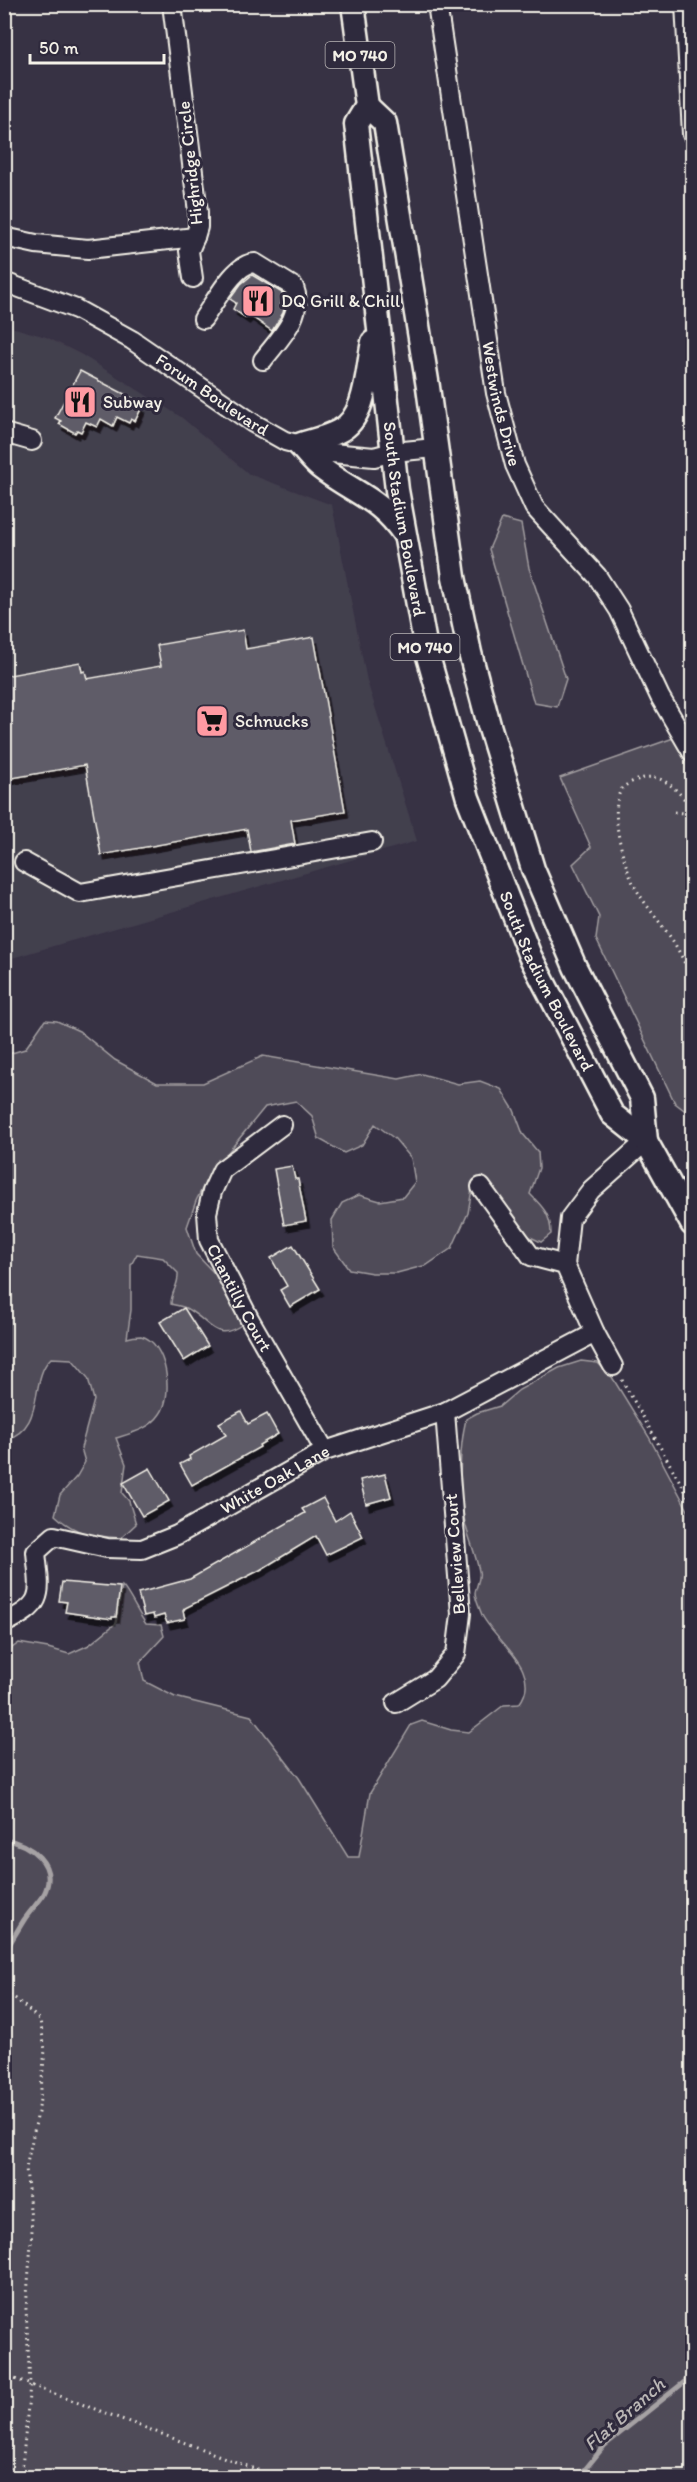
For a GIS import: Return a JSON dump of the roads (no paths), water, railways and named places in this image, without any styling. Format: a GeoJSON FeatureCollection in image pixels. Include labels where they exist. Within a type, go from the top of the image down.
{"type":"FeatureCollection","features":[{"type":"Feature","properties":{"kind":"main road","name":"South Stadium Boulevard"},"geometry":{"type":"LineString","coordinates":[[353,4],[367,106],[356,124],[377,322],[405,535],[426,649],[468,798],[530,956],[612,1114],[646,1141],[693,1224]]}},
{"type":"Feature","properties":{"kind":"main road","name":"MO 740"},"geometry":{"type":"LineString","coordinates":[[367,106],[385,123],[428,387],[454,577],[468,642],[509,794],[533,869],[574,967],[642,1098],[646,1141]]}},
{"type":"Feature","properties":{"kind":"main road"},"geometry":{"type":"LineString","coordinates":[[377,322],[368,361],[365,393],[356,414],[341,431],[299,445],[320,468],[370,498],[392,516],[405,535]]}},
{"type":"Feature","properties":{"kind":"street","name":"Highridge Circle"},"geometry":{"type":"LineString","coordinates":[[4,237],[88,249],[195,237],[198,212],[172,4]]}},
{"type":"Feature","properties":{"kind":"street","name":"Westwinds Drive"},"geometry":{"type":"LineString","coordinates":[[437,4],[496,393],[515,465],[534,507],[597,576],[619,610],[660,697],[693,752]]}},
{"type":"Feature","properties":{"kind":"street"},"geometry":{"type":"LineString","coordinates":[[684,4],[693,134]]}},
{"type":"Feature","properties":{"kind":"street"},"geometry":{"type":"LineString","coordinates":[[193,278],[189,251],[195,237]]}},
{"type":"Feature","properties":{"kind":"street"},"geometry":{"type":"LineString","coordinates":[[203,319],[239,269],[249,263],[255,263],[294,287],[297,299],[296,312],[263,360]]}},
{"type":"Feature","properties":{"kind":"street","name":"Forum Boulevard"},"geometry":{"type":"LineString","coordinates":[[4,282],[76,309],[132,340],[253,423],[285,441],[332,453],[374,457],[393,452],[435,447]]}},
{"type":"Feature","properties":{"kind":"street"},"geometry":{"type":"LineString","coordinates":[[4,433],[32,441]]}},
{"type":"Feature","properties":{"kind":"street"},"geometry":{"type":"LineString","coordinates":[[24,862],[80,892],[372,842]]}},
{"type":"Feature","properties":{"kind":"street","name":"Chantilly Court"},"geometry":{"type":"LineString","coordinates":[[282,1125],[222,1170],[212,1192],[207,1213],[209,1240],[250,1320],[325,1451]]}},
{"type":"Feature","properties":{"kind":"street"},"geometry":{"type":"LineString","coordinates":[[613,1366],[595,1333],[565,1265],[570,1218],[591,1190],[646,1141]]}},
{"type":"Feature","properties":{"kind":"street"},"geometry":{"type":"LineString","coordinates":[[482,1187],[531,1256],[565,1265]]}},
{"type":"Feature","properties":{"kind":"street","name":"White Oak Lane"},"geometry":{"type":"LineString","coordinates":[[4,1623],[28,1612],[36,1599],[40,1587],[36,1552],[54,1536],[107,1548],[142,1549],[177,1535],[325,1451],[445,1412],[595,1333]]}},
{"type":"Feature","properties":{"kind":"street","name":"Belleview Court"},"geometry":{"type":"LineString","coordinates":[[396,1703],[435,1679],[456,1654],[461,1614],[445,1412]]}},
{"type":"Feature","properties":{"kind":"waterway","name":"Flat Branch"},"geometry":{"type":"LineString","coordinates":[[4,1839],[23,1845],[32,1851],[45,1865],[48,1873],[48,1883],[44,1894],[24,1920],[4,1953]]}},
{"type":"Feature","properties":{"kind":"waterway","name":"Flat Branch"},"geometry":{"type":"LineString","coordinates":[[578,2478],[605,2445],[692,2376]]}},
{"type":"Feature","properties":{"kind":"place","name":"DQ Grill & Chill"},"geometry":{"type":"Point","coordinates":[258,301]}},
{"type":"Feature","properties":{"kind":"place","name":"Subway"},"geometry":{"type":"Point","coordinates":[80,402]}},
{"type":"Feature","properties":{"kind":"place","name":"Schnucks"},"geometry":{"type":"Point","coordinates":[212,721]}}]}
